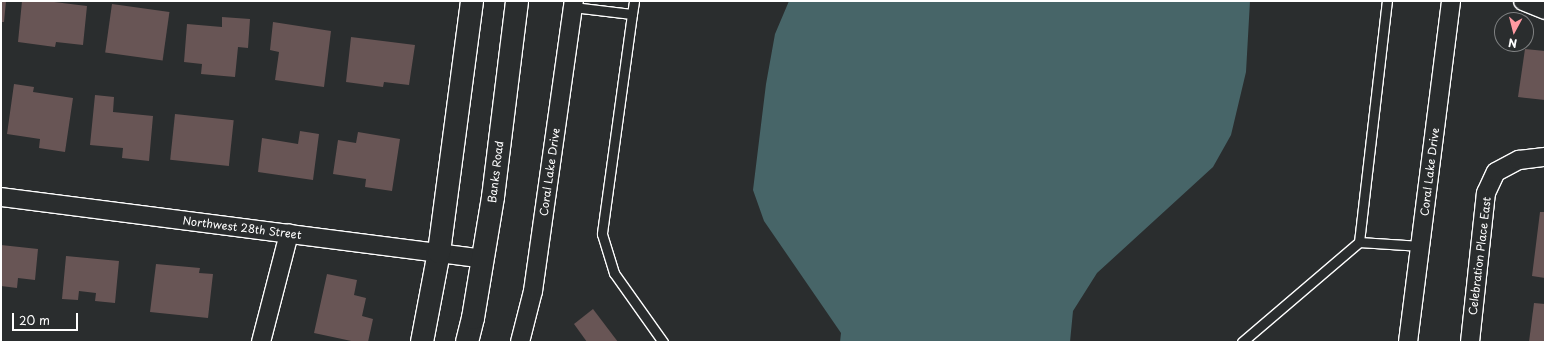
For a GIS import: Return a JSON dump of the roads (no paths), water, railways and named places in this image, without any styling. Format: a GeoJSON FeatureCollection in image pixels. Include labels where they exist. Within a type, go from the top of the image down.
{"type":"FeatureCollection","features":[{"type":"Feature","properties":{"kind":"street"},"geometry":{"type":"LineString","coordinates":[[422,342],[439,252],[472,1]]}},
{"type":"Feature","properties":{"kind":"street","name":"Banks Road"},"geometry":{"type":"LineString","coordinates":[[467,342],[484,259],[517,1]]}},
{"type":"Feature","properties":{"kind":"street","name":"Coral Lake Drive"},"geometry":{"type":"LineString","coordinates":[[1408,342],[1451,1]]}},
{"type":"Feature","properties":{"kind":"street"},"geometry":{"type":"LineString","coordinates":[[1523,1],[1545,10]]}},
{"type":"Feature","properties":{"kind":"street","name":"Coral Lake Drive"},"geometry":{"type":"LineString","coordinates":[[520,342],[533,290],[574,4]]}},
{"type":"Feature","properties":{"kind":"street","name":"Celebration Place East"},"geometry":{"type":"LineString","coordinates":[[1470,342],[1486,193],[1496,172],[1519,160],[1545,157]]}},
{"type":"Feature","properties":{"kind":"street","name":"Northwest 28th Street"},"geometry":{"type":"LineString","coordinates":[[1,197],[439,252],[484,259]]}},
{"type":"Feature","properties":{"kind":"street"},"geometry":{"type":"LineString","coordinates":[[261,342],[289,234]]}},
{"type":"Feature","properties":{"kind":"lane"},"geometry":{"type":"LineString","coordinates":[[634,1],[602,234],[614,273],[663,342]]}},
{"type":"Feature","properties":{"kind":"lane"},"geometry":{"type":"LineString","coordinates":[[1242,342],[1359,242],[1387,1]]}},
{"type":"Feature","properties":{"kind":"lane"},"geometry":{"type":"LineString","coordinates":[[574,4],[632,14]]}},
{"type":"Feature","properties":{"kind":"lane"},"geometry":{"type":"LineString","coordinates":[[1359,242],[1421,246]]}},
{"type":"Feature","properties":{"kind":"water"},"geometry":{"type":"Polygon","coordinates":[[[789,1],[1250,1],[1246,72],[1231,135],[1213,167],[1097,273],[1073,311],[1070,342],[840,342],[841,333],[764,221],[753,190],[766,84],[775,34],[789,1]]]}}]}
